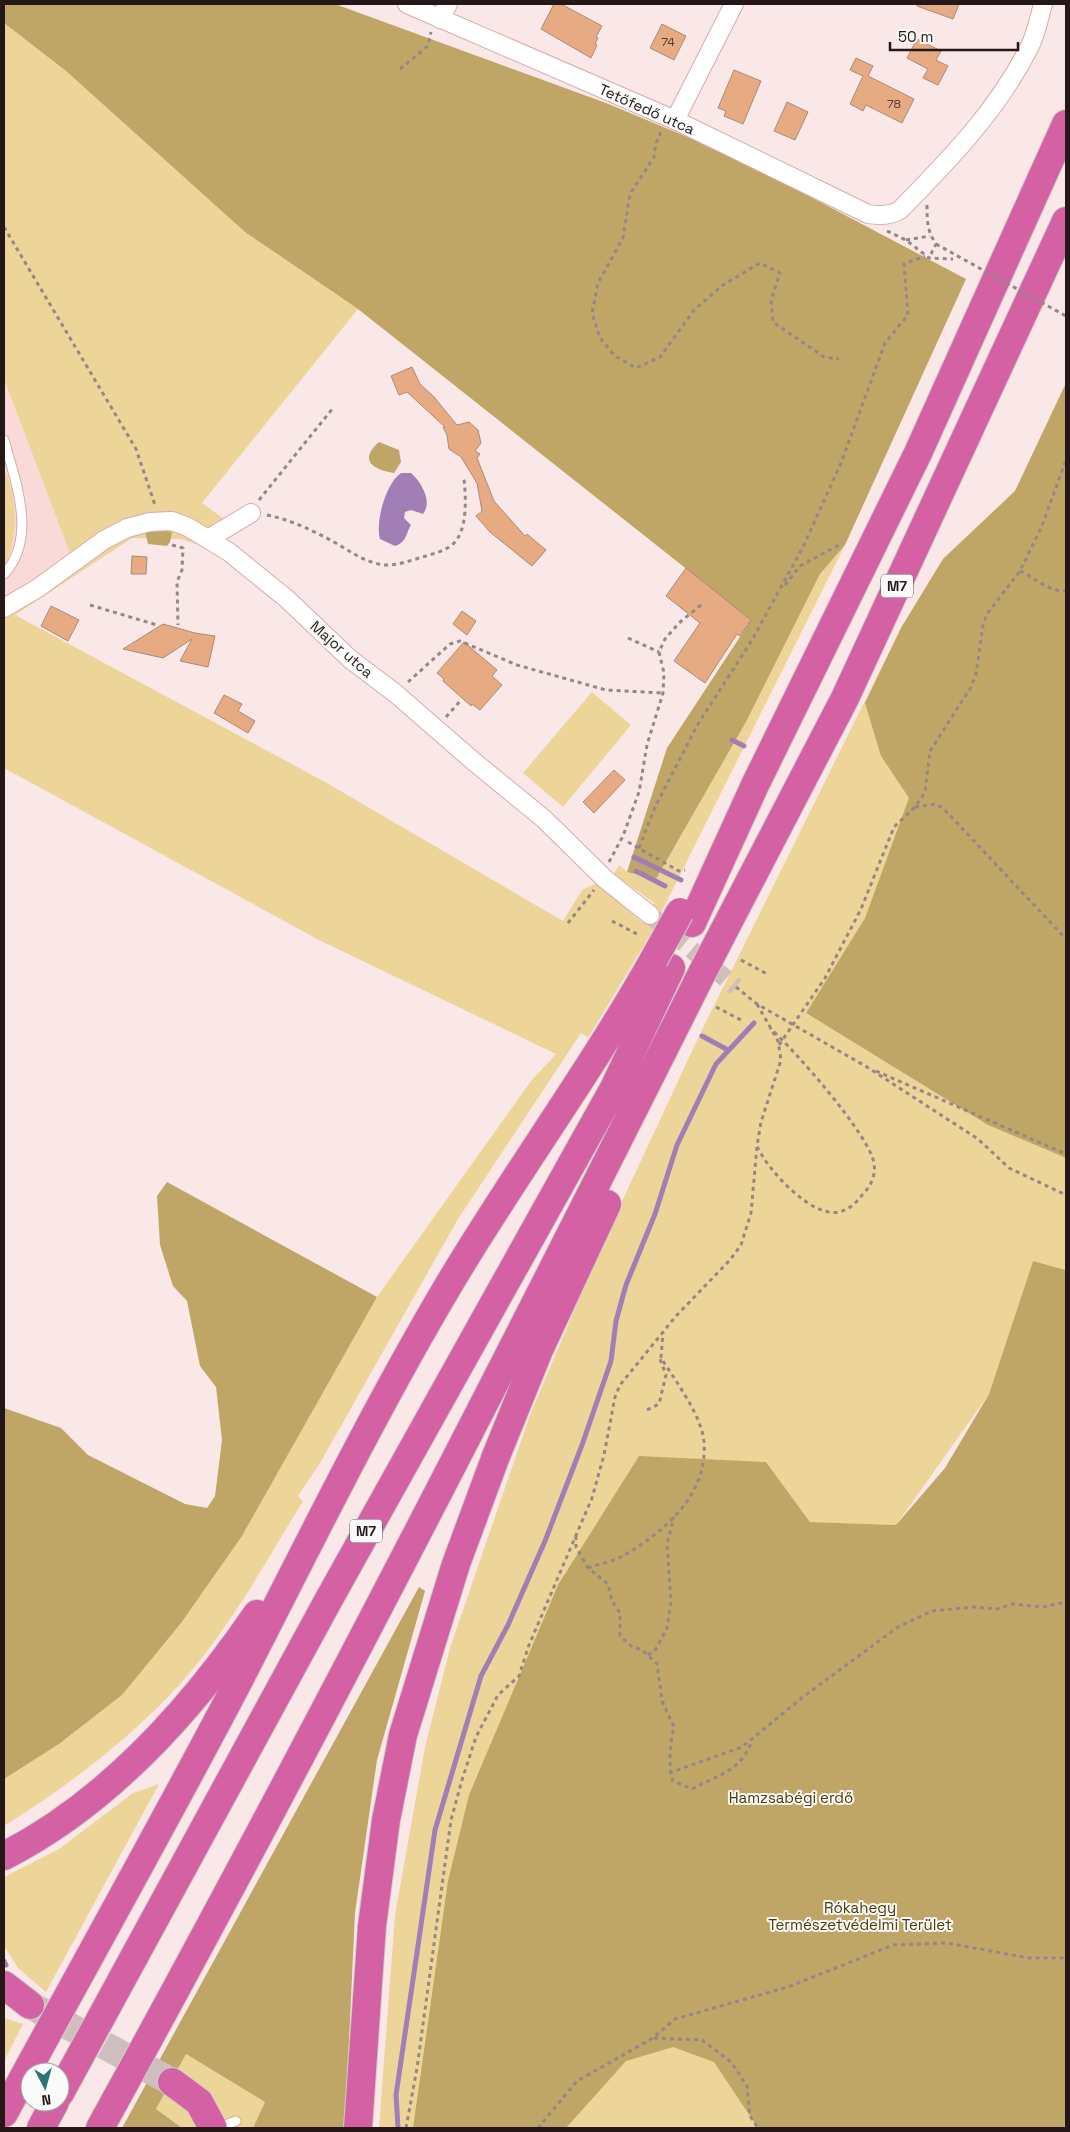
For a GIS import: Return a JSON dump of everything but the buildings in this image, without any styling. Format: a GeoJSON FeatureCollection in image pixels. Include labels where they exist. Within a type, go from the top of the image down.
{"type":"FeatureCollection","features":[{"type":"Feature","properties":{"kind":"highway","name":"M7"},"geometry":{"type":"LineString","coordinates":[[70,2075],[329,1598],[614,1088],[663,964],[755,785],[918,453],[1066,124]]}},
{"type":"Feature","properties":{"kind":"highway","name":"M7"},"geometry":{"type":"LineString","coordinates":[[100,2128],[250,1854],[423,1524],[683,1010],[845,698],[1066,221]]}},
{"type":"Feature","properties":{"kind":"highway"},"geometry":{"type":"LineString","coordinates":[[4,2113],[234,1690],[369,1429],[448,1286],[630,1002],[663,964]]}},
{"type":"Feature","properties":{"kind":"highway"},"geometry":{"type":"LineString","coordinates":[[358,2128],[372,1926],[386,1820],[403,1735],[456,1564],[496,1456],[547,1332],[662,1090],[683,1010]]}},
{"type":"Feature","properties":{"kind":"highway"},"geometry":{"type":"LineString","coordinates":[[4,1856],[68,1815],[143,1753],[210,1678],[272,1591],[369,1429]]}},
{"type":"Feature","properties":{"kind":"highway"},"geometry":{"type":"LineString","coordinates":[[4,1985],[30,2005]]}},
{"type":"Feature","properties":{"kind":"highway"},"geometry":{"type":"LineString","coordinates":[[172,2082],[225,2125]]}},
{"type":"Feature","properties":{"kind":"highway"},"geometry":{"type":"LineString","coordinates":[[41,2128],[50,2112]]}},
{"type":"Feature","properties":{"kind":"street","name":"Tetőfedő utca"},"geometry":{"type":"LineString","coordinates":[[407,4],[671,119],[868,214],[885,216]]}},
{"type":"Feature","properties":{"kind":"street"},"geometry":{"type":"LineString","coordinates":[[438,18],[448,4]]}},
{"type":"Feature","properties":{"kind":"street"},"geometry":{"type":"LineString","coordinates":[[671,119],[734,4]]}},
{"type":"Feature","properties":{"kind":"street"},"geometry":{"type":"LineString","coordinates":[[885,216],[900,210],[942,168],[986,118],[1030,47],[1043,4]]}},
{"type":"Feature","properties":{"kind":"street"},"geometry":{"type":"LineString","coordinates":[[208,539],[251,514]]}},
{"type":"Feature","properties":{"kind":"street","name":"Major utca"},"geometry":{"type":"LineString","coordinates":[[4,608],[38,588],[104,540],[128,528],[150,522],[172,521],[188,527],[229,552],[287,599],[350,659],[396,693],[544,819],[605,879],[650,915]]}},
{"type":"Feature","properties":{"kind":"lane"},"geometry":{"type":"LineString","coordinates":[[4,440],[16,481],[21,509],[21,530],[17,552],[10,568],[4,574]]}},
{"type":"Feature","properties":{"kind":"lane"},"geometry":{"type":"LineString","coordinates":[[218,2128],[225,2125]]}},
{"type":"Feature","properties":{"kind":"path"},"geometry":{"type":"LineString","coordinates":[[400,69],[428,46],[438,18]]}},
{"type":"Feature","properties":{"kind":"path"},"geometry":{"type":"LineString","coordinates":[[671,119],[656,143],[654,157],[630,194],[623,238],[598,283],[592,313],[600,338],[616,356],[636,368],[660,357],[694,310],[723,285],[760,263],[780,273],[771,300],[773,322],[824,357],[839,359]]}},
{"type":"Feature","properties":{"kind":"path"},"geometry":{"type":"LineString","coordinates":[[927,202],[927,224],[930,236],[936,244],[1066,316]]}},
{"type":"Feature","properties":{"kind":"path"},"geometry":{"type":"LineString","coordinates":[[885,216],[887,233],[906,240],[929,258],[953,259]]}},
{"type":"Feature","properties":{"kind":"path"},"geometry":{"type":"LineString","coordinates":[[4,227],[136,448],[156,508],[164,522]]}},
{"type":"Feature","properties":{"kind":"path"},"geometry":{"type":"LineString","coordinates":[[906,240],[930,236]]}},
{"type":"Feature","properties":{"kind":"path"},"geometry":{"type":"LineString","coordinates":[[929,258],[936,244]]}},
{"type":"Feature","properties":{"kind":"path"},"geometry":{"type":"LineString","coordinates":[[639,848],[655,807],[698,724],[778,594],[803,547],[841,463],[885,343],[908,314],[904,264],[925,256]]}},
{"type":"Feature","properties":{"kind":"path"},"geometry":{"type":"LineString","coordinates":[[333,408],[264,492],[251,514],[286,519],[374,563],[384,566],[398,565],[441,551],[453,544],[463,521],[466,493],[464,479]]}},
{"type":"Feature","properties":{"kind":"path"},"geometry":{"type":"LineString","coordinates":[[779,1045],[825,978],[861,909],[894,827],[915,807],[925,792],[927,762],[930,751],[971,687],[976,674],[986,614],[1020,571],[1042,526],[1066,460]]}},
{"type":"Feature","properties":{"kind":"path"},"geometry":{"type":"LineString","coordinates":[[172,545],[183,548],[182,570],[177,582],[178,625]]}},
{"type":"Feature","properties":{"kind":"path"},"geometry":{"type":"LineString","coordinates":[[778,594],[800,566],[839,545]]}},
{"type":"Feature","properties":{"kind":"path"},"geometry":{"type":"LineString","coordinates":[[1020,571],[1035,578],[1054,591],[1066,591]]}},
{"type":"Feature","properties":{"kind":"path"},"geometry":{"type":"LineString","coordinates":[[90,605],[157,625]]}},
{"type":"Feature","properties":{"kind":"path"},"geometry":{"type":"LineString","coordinates":[[611,858],[623,836],[639,792],[647,745],[663,694],[664,673],[659,652],[665,640],[679,623],[701,605]]}},
{"type":"Feature","properties":{"kind":"path"},"geometry":{"type":"LineString","coordinates":[[628,638],[659,652]]}},
{"type":"Feature","properties":{"kind":"path"},"geometry":{"type":"LineString","coordinates":[[406,684],[450,644],[460,641],[517,665],[599,688],[663,694]]}},
{"type":"Feature","properties":{"kind":"path"},"geometry":{"type":"LineString","coordinates":[[434,727],[461,700]]}},
{"type":"Feature","properties":{"kind":"path"},"geometry":{"type":"LineString","coordinates":[[915,807],[936,804],[944,809],[1066,939]]}},
{"type":"Feature","properties":{"kind":"path"},"geometry":{"type":"LineString","coordinates":[[628,842],[679,871],[685,870]]}},
{"type":"Feature","properties":{"kind":"path"},"geometry":{"type":"LineString","coordinates":[[568,922],[583,902],[605,879]]}},
{"type":"Feature","properties":{"kind":"path"},"geometry":{"type":"LineString","coordinates":[[612,921],[637,934]]}},
{"type":"Feature","properties":{"kind":"path"},"geometry":{"type":"LineString","coordinates":[[741,960],[767,974]]}},
{"type":"Feature","properties":{"kind":"path"},"geometry":{"type":"LineString","coordinates":[[736,987],[757,1004],[866,1067],[978,1139],[1009,1168],[1066,1195]]}},
{"type":"Feature","properties":{"kind":"path"},"geometry":{"type":"LineString","coordinates":[[406,2128],[417,2068],[445,1858],[462,1780],[476,1737],[498,1695],[519,1676],[529,1645],[599,1479],[615,1397],[634,1366],[676,1316],[730,1260],[741,1245],[751,1213],[756,1146],[761,1122],[781,1060],[779,1045],[757,1004]]}},
{"type":"Feature","properties":{"kind":"path"},"geometry":{"type":"LineString","coordinates":[[716,1007],[741,1020]]}},
{"type":"Feature","properties":{"kind":"path"},"geometry":{"type":"LineString","coordinates":[[756,1146],[772,1170],[796,1194],[813,1206],[825,1211],[839,1212],[854,1205],[869,1188],[874,1175],[874,1163],[852,1124],[799,1056],[770,1028]]}},
{"type":"Feature","properties":{"kind":"path"},"geometry":{"type":"LineString","coordinates":[[866,1067],[1066,1154]]}},
{"type":"Feature","properties":{"kind":"path"},"geometry":{"type":"LineString","coordinates":[[588,1568],[619,1558],[659,1530],[687,1504],[701,1478],[704,1442],[690,1400],[661,1358],[664,1332]]}},
{"type":"Feature","properties":{"kind":"path"},"geometry":{"type":"LineString","coordinates":[[647,1410],[658,1404],[666,1375],[660,1358]]}},
{"type":"Feature","properties":{"kind":"path"},"geometry":{"type":"LineString","coordinates":[[648,1655],[656,1649],[667,1628],[671,1602],[667,1544],[674,1516]]}},
{"type":"Feature","properties":{"kind":"path"},"geometry":{"type":"LineString","coordinates":[[576,1533],[576,1546],[588,1568],[608,1584],[612,1602],[620,1614],[618,1626],[620,1636],[648,1655],[657,1664],[662,1701],[674,1727],[670,1742],[672,1760],[669,1773],[673,1781],[692,1789],[734,1768],[748,1754],[753,1738]]}},
{"type":"Feature","properties":{"kind":"path"},"geometry":{"type":"LineString","coordinates":[[669,1773],[742,1747],[803,1696],[898,1627],[932,1611],[973,1607],[996,1609],[1012,1604],[1043,1607],[1066,1602]]}},
{"type":"Feature","properties":{"kind":"path"},"geometry":{"type":"LineString","coordinates":[[538,2128],[577,2081],[654,2038],[675,2019],[788,1987],[893,1945],[947,1943],[1029,1958],[1066,1958]]}},
{"type":"Feature","properties":{"kind":"path"},"geometry":{"type":"LineString","coordinates":[[654,2038],[702,2040],[731,2062],[747,2086],[750,2116],[758,2128]]}},
{"type":"Feature","properties":{"kind":"shaded area"},"geometry":{"type":"Polygon","coordinates":[[[4,379],[71,556],[4,597],[4,379]]]}},
{"type":"Feature","properties":{"kind":"shaded area"},"geometry":{"type":"Polygon","coordinates":[[[401,473],[411,473],[415,477],[422,486],[427,503],[423,514],[411,510],[405,512],[404,518],[411,525],[404,540],[395,546],[380,539],[379,523],[386,494],[401,473]]]}},
{"type":"Feature","properties":{"kind":"green space"},"geometry":{"type":"Polygon","coordinates":[[[4,4],[335,4],[606,103],[733,156],[966,279],[845,545],[820,574],[746,722],[656,879],[627,872],[667,748],[751,620],[358,309],[245,232],[66,71],[4,23],[4,4]]]}},
{"type":"Feature","properties":{"kind":"green space"},"geometry":{"type":"Polygon","coordinates":[[[4,23],[66,71],[245,232],[358,309],[202,503],[224,519],[223,525],[205,528],[180,516],[71,556],[4,379],[4,23]]]}},
{"type":"Feature","properties":{"kind":"green space","name":"Rókahegy Természetvédelmi Terület"},"geometry":{"type":"Polygon","coordinates":[[[1066,383],[865,918],[806,1013],[988,1125],[1066,1158],[1066,1270],[1033,1261],[989,1394],[896,1525],[810,1522],[766,1462],[1066,2128],[379,2128],[395,1915],[425,1747],[450,1648],[530,1415],[604,1240],[700,1034],[901,628],[943,559],[1015,491],[1066,383]]]}},
{"type":"Feature","properties":{"kind":"green space"},"geometry":{"type":"Polygon","coordinates":[[[1066,383],[1066,1158],[988,1125],[806,1013],[865,918],[909,798],[881,756],[865,703],[901,628],[943,559],[1015,491],[1066,383]]]}},
{"type":"Feature","properties":{"kind":"green space"},"geometry":{"type":"Polygon","coordinates":[[[379,442],[399,450],[401,462],[394,473],[374,467],[369,459],[373,448],[379,442]]]}},
{"type":"Feature","properties":{"kind":"green space"},"geometry":{"type":"Polygon","coordinates":[[[4,469],[12,493],[15,519],[12,544],[4,568],[4,469]]]}},
{"type":"Feature","properties":{"kind":"green space"},"geometry":{"type":"Polygon","coordinates":[[[142,528],[173,529],[199,545],[181,539],[132,538],[15,615],[325,782],[563,921],[582,890],[597,883],[643,923],[654,903],[614,874],[619,865],[627,872],[656,879],[746,722],[820,574],[845,545],[649,937],[588,1038],[581,1033],[458,1219],[320,1463],[298,1496],[303,1501],[240,1604],[213,1644],[178,1687],[132,1731],[82,1772],[4,1826],[4,1779],[59,1744],[122,1695],[242,1536],[377,1297],[531,1081],[556,1054],[319,940],[4,768],[4,614],[87,558],[142,528]]]}},
{"type":"Feature","properties":{"kind":"green space"},"geometry":{"type":"Polygon","coordinates":[[[152,529],[172,532],[167,546],[148,544],[145,531],[152,529]]]}},
{"type":"Feature","properties":{"kind":"green space"},"geometry":{"type":"Polygon","coordinates":[[[592,692],[631,725],[563,807],[523,773],[592,692]]]}},
{"type":"Feature","properties":{"kind":"green space"},"geometry":{"type":"Polygon","coordinates":[[[167,1182],[377,1297],[242,1536],[181,1623],[122,1695],[59,1744],[4,1779],[4,1408],[61,1428],[88,1455],[185,1504],[207,1508],[215,1496],[222,1440],[216,1387],[200,1366],[187,1301],[173,1286],[160,1245],[157,1196],[167,1182]]]}},
{"type":"Feature","properties":{"kind":"green space","name":"Hamzsabégi erdő"},"geometry":{"type":"Polygon","coordinates":[[[1033,1261],[1066,1270],[1066,2128],[758,2128],[714,2062],[673,2047],[626,2061],[566,2128],[413,2128],[448,1881],[469,1795],[558,1585],[639,1456],[766,1462],[810,1522],[896,1525],[945,1468],[989,1394],[1033,1261]]]}},
{"type":"Feature","properties":{"kind":"green space"},"geometry":{"type":"Polygon","coordinates":[[[419,1587],[425,1591],[377,1760],[355,1913],[345,2128],[253,2128],[265,2102],[186,2054],[156,2109],[182,2128],[122,2128],[419,1587]]]}},
{"type":"Feature","properties":{"kind":"green space"},"geometry":{"type":"Polygon","coordinates":[[[159,1784],[46,1992],[18,1968],[4,1946],[4,1877],[59,1849],[133,1793],[159,1784]]]}},
{"type":"Feature","properties":{"kind":"green space"},"geometry":{"type":"Polygon","coordinates":[[[4,2018],[23,2024],[4,2061],[4,2018]]]}},
{"type":"Feature","properties":{"kind":"green space"},"geometry":{"type":"Polygon","coordinates":[[[186,2054],[265,2102],[253,2128],[182,2128],[156,2109],[186,2054]]]}},
{"type":"Feature","properties":{"kind":"waterway"},"geometry":{"type":"LineString","coordinates":[[732,740],[744,746]]}},
{"type":"Feature","properties":{"kind":"waterway"},"geometry":{"type":"LineString","coordinates":[[634,857],[681,880]]}},
{"type":"Feature","properties":{"kind":"waterway"},"geometry":{"type":"LineString","coordinates":[[636,871],[665,886]]}},
{"type":"Feature","properties":{"kind":"waterway"},"geometry":{"type":"LineString","coordinates":[[398,2128],[396,2095],[435,1830],[481,1676],[508,1625],[545,1541],[582,1445],[611,1361],[616,1321],[626,1285],[655,1214],[677,1145],[716,1064],[754,1023]]}},
{"type":"Feature","properties":{"kind":"waterway"},"geometry":{"type":"LineString","coordinates":[[702,1036],[728,1050]]}},
{"type":"Feature","properties":{"kind":"waterway"},"geometry":{"type":"LineString","coordinates":[[4,1961],[6,1965]]}},
{"type":"Feature","properties":{"kind":"tunnel"},"geometry":{"type":"LineString","coordinates":[[650,915],[736,987]]}},
{"type":"Feature","properties":{"kind":"tunnel"},"geometry":{"type":"LineString","coordinates":[[30,2005],[172,2082]]}}]}
